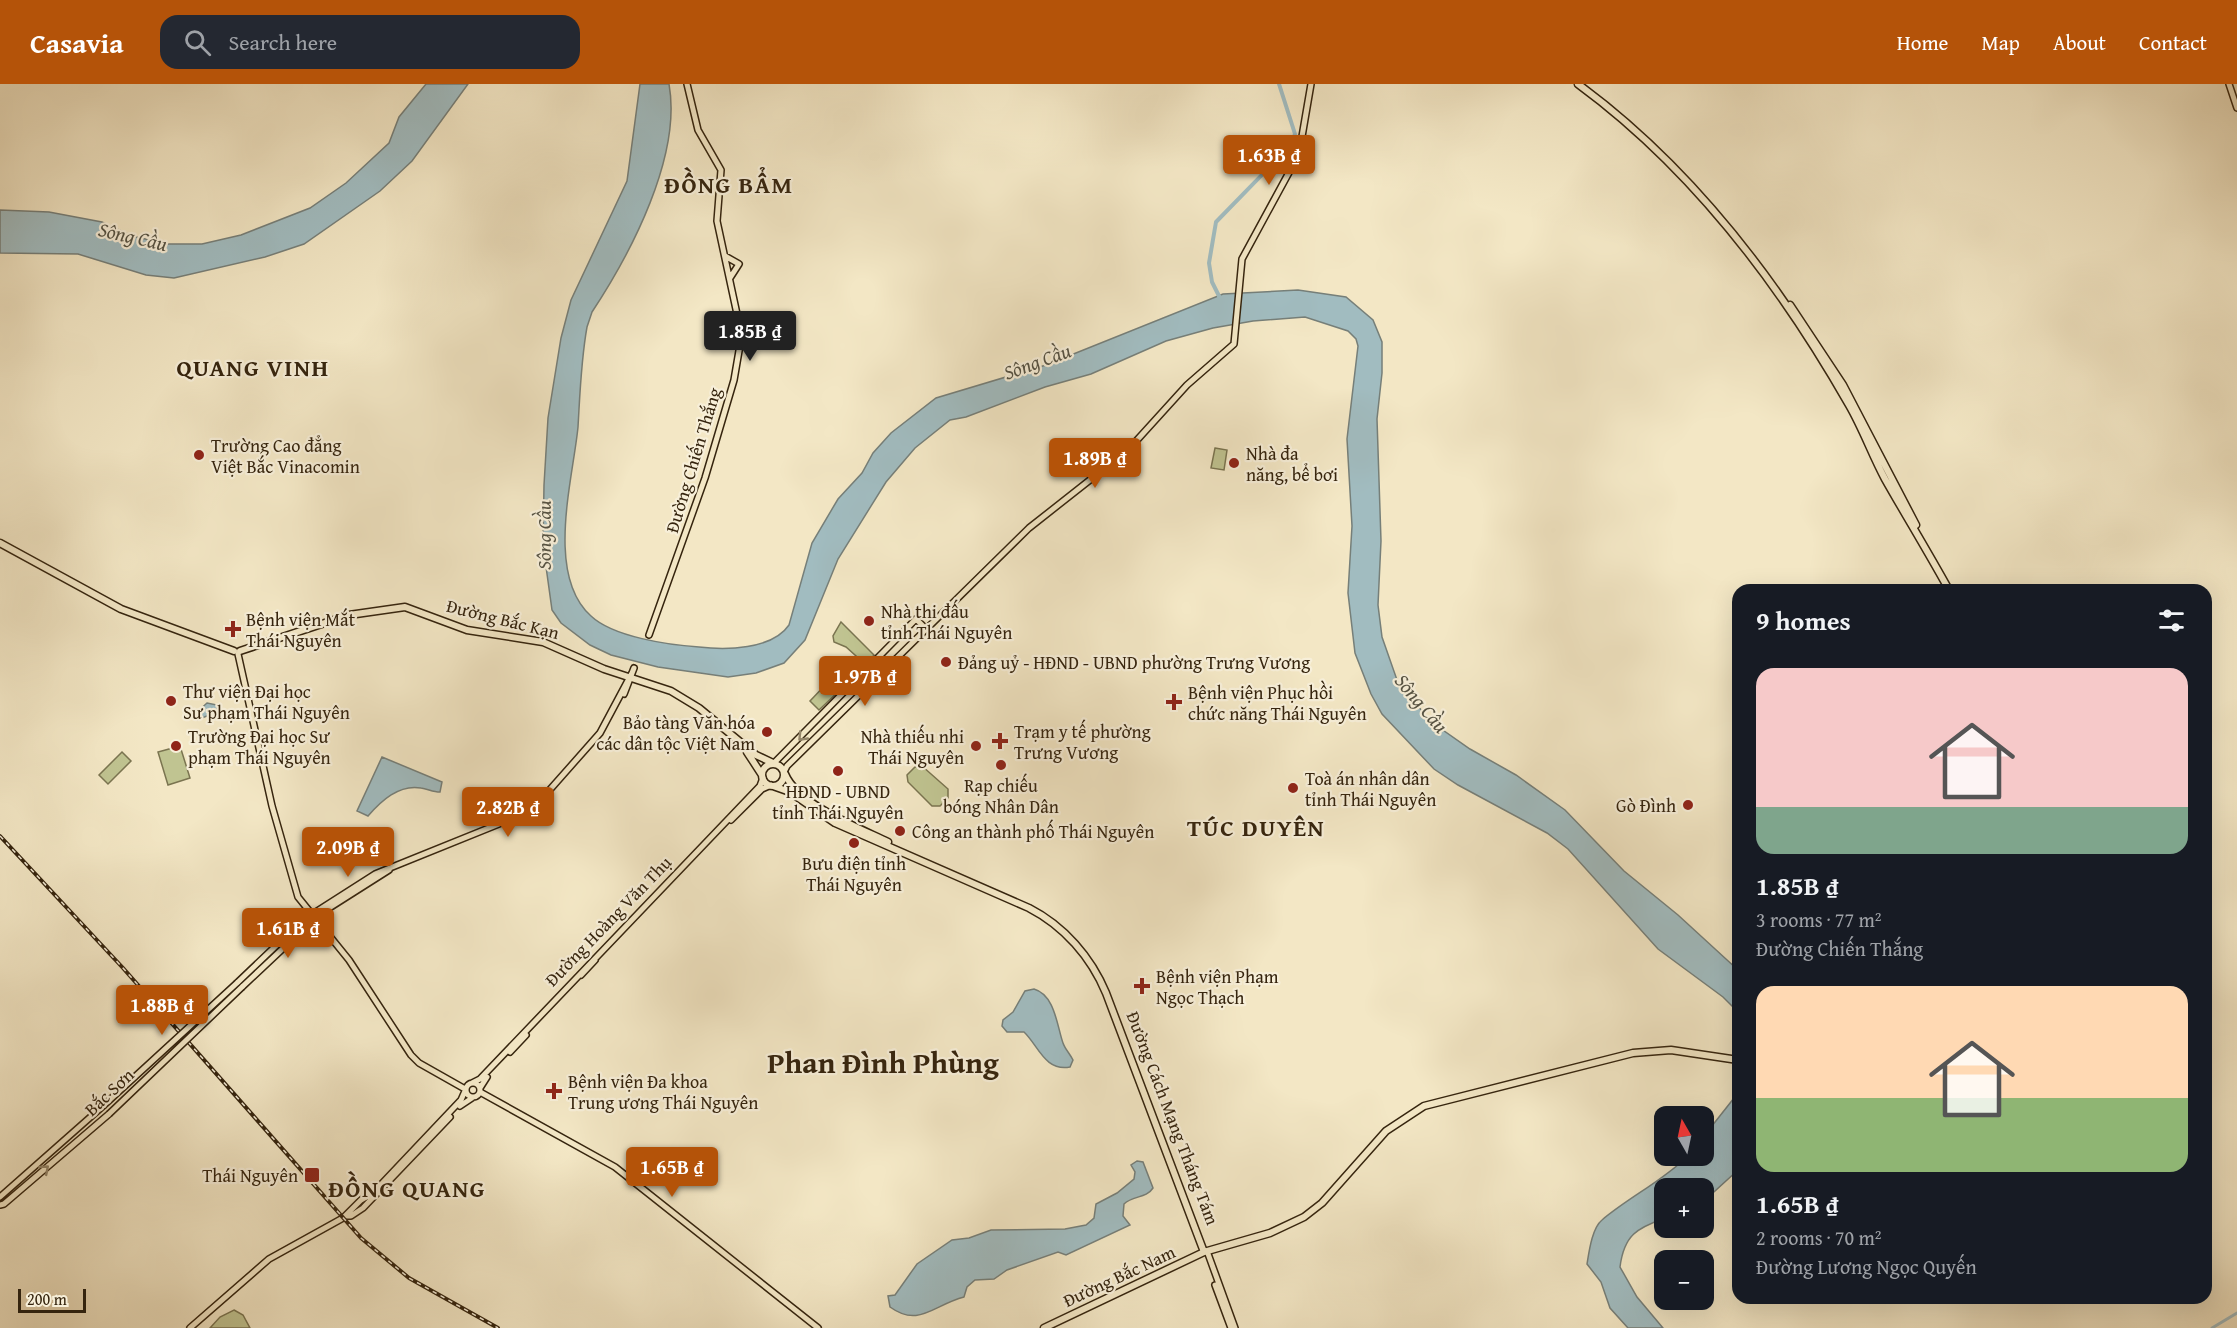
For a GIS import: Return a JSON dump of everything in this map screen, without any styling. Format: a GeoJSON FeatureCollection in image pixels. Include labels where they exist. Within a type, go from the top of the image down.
{"type":"FeatureCollection","features":[{"type":"Feature","properties":{"kind":"highway"},"geometry":{"type":"LineString","coordinates":[[1578,84],[1653,146]]}},
{"type":"Feature","properties":{"kind":"highway"},"geometry":{"type":"LineString","coordinates":[[1583,84],[1653,146],[1728,223],[1799,318],[1858,412],[1947,584]]}},
{"type":"Feature","properties":{"kind":"highway"},"geometry":{"type":"LineString","coordinates":[[0,543],[127,611],[238,652]]}},
{"type":"Feature","properties":{"kind":"highway","name":"Đường Bắc Kạn"},"geometry":{"type":"LineString","coordinates":[[238,652],[349,615],[405,607],[467,630],[543,642],[618,674],[631,676],[678,694],[756,755],[774,764]]}},
{"type":"Feature","properties":{"kind":"highway","name":"Đường Bắc Kạn"},"geometry":{"type":"LineString","coordinates":[[631,676],[689,705],[750,754],[763,776]]}},
{"type":"Feature","properties":{"kind":"highway"},"geometry":{"type":"LineString","coordinates":[[774,764],[782,767],[784,773],[782,781],[772,786],[763,776],[767,766],[774,764]]}},
{"type":"Feature","properties":{"kind":"highway","name":"Đường Cách Mạng Tháng Tám"},"geometry":{"type":"LineString","coordinates":[[784,773],[794,787],[834,817],[1031,905],[1074,937],[1105,982],[1206,1253]]}},
{"type":"Feature","properties":{"kind":"highway","name":"Đường Cách Mạng Tháng Tám"},"geometry":{"type":"LineString","coordinates":[[772,786],[790,792],[835,823],[1029,908],[1065,933],[1093,967],[1102,984],[1167,1148]]}},
{"type":"Feature","properties":{"kind":"highway","name":"Đường Bắc Nam"},"geometry":{"type":"LineString","coordinates":[[1044,1328],[1206,1253],[1270,1233],[1313,1211],[1386,1131],[1424,1106],[1633,1053],[1671,1050],[1732,1060]]}},
{"type":"Feature","properties":{"kind":"main road","name":"Đường Chiến Thắng"},"geometry":{"type":"LineString","coordinates":[[649,635],[705,478],[739,359],[740,333],[717,221],[721,170],[698,130],[687,84]]}},
{"type":"Feature","properties":{"kind":"main road"},"geometry":{"type":"LineString","coordinates":[[784,773],[787,766],[1029,528],[1128,450],[1187,386],[1234,344],[1242,259],[1299,154],[1311,84]]}},
{"type":"Feature","properties":{"kind":"main road"},"geometry":{"type":"LineString","coordinates":[[2229,84],[2237,108]]}},
{"type":"Feature","properties":{"kind":"main road"},"geometry":{"type":"LineString","coordinates":[[725,256],[739,264],[732,271],[730,279]]}},
{"type":"Feature","properties":{"kind":"main road"},"geometry":{"type":"LineString","coordinates":[[774,764],[916,619],[926,629]]}},
{"type":"Feature","properties":{"kind":"main road"},"geometry":{"type":"LineString","coordinates":[[238,652],[292,883],[309,919],[349,960],[408,1052],[419,1063],[615,1167],[818,1328]]}},
{"type":"Feature","properties":{"kind":"main road"},"geometry":{"type":"LineString","coordinates":[[309,919],[375,874],[531,811],[600,733],[631,676]]}},
{"type":"Feature","properties":{"kind":"main road","name":"Đường Hoàng Văn Thụ"},"geometry":{"type":"LineString","coordinates":[[190,1328],[268,1258],[363,1208],[461,1100],[467,1087],[480,1078],[508,1051],[759,786],[763,776]]}},
{"type":"Feature","properties":{"kind":"main road","name":"Đường Hoàng Văn Thụ"},"geometry":{"type":"LineString","coordinates":[[713,835],[762,789],[772,786]]}},
{"type":"Feature","properties":{"kind":"main road","name":"Bắc Sơn"},"geometry":{"type":"LineString","coordinates":[[0,1197],[104,1106],[303,920],[309,919],[308,925],[109,1114],[0,1205]]}},
{"type":"Feature","properties":{"kind":"main road","name":"Đường Hoàng Văn Thụ"},"geometry":{"type":"LineString","coordinates":[[424,1142],[464,1102],[478,1093],[508,1051]]}},
{"type":"Feature","properties":{"kind":"main road"},"geometry":{"type":"LineString","coordinates":[[467,1087],[478,1093]]}},
{"type":"Feature","properties":{"kind":"main road","name":"Đường Cách Mạng Tháng Tám"},"geometry":{"type":"LineString","coordinates":[[1206,1253],[1233,1328]]}},
{"type":"Feature","properties":{"kind":"green space"},"geometry":{"type":"Polygon","coordinates":[[[1215,448],[1227,450],[1224,470],[1211,468],[1215,448]]]}},
{"type":"Feature","properties":{"kind":"green space"},"geometry":{"type":"Polygon","coordinates":[[[841,622],[874,655],[866,665],[846,647],[834,642],[833,636],[841,622]]]}},
{"type":"Feature","properties":{"kind":"green space"},"geometry":{"type":"Polygon","coordinates":[[[851,658],[861,668],[841,689],[831,679],[851,658]]]}},
{"type":"Feature","properties":{"kind":"green space"},"geometry":{"type":"Polygon","coordinates":[[[830,680],[840,690],[819,710],[810,701],[830,680]]]}},
{"type":"Feature","properties":{"kind":"green space"},"geometry":{"type":"Polygon","coordinates":[[[180,746],[190,778],[168,785],[158,752],[180,746]]]}},
{"type":"Feature","properties":{"kind":"green space"},"geometry":{"type":"Polygon","coordinates":[[[122,752],[131,761],[108,784],[99,775],[122,752]]]}},
{"type":"Feature","properties":{"kind":"green space"},"geometry":{"type":"Polygon","coordinates":[[[922,766],[948,789],[948,798],[940,806],[932,806],[908,782],[907,775],[915,767],[922,766]]]}},
{"type":"Feature","properties":{"kind":"green space"},"geometry":{"type":"Polygon","coordinates":[[[234,1310],[243,1315],[250,1328],[210,1328],[220,1317],[234,1310]]]}},
{"type":"Feature","properties":{"kind":"water","name":"Sông Cầu"},"geometry":{"type":"Polygon","coordinates":[[[426,84],[468,84],[412,161],[380,191],[304,244],[265,257],[174,278],[146,275],[78,254],[0,253],[0,210],[49,212],[102,222],[132,236],[167,244],[202,244],[241,235],[310,208],[346,183],[389,143],[399,117],[426,84]]]}},
{"type":"Feature","properties":{"kind":"water","name":"Sông Cầu"},"geometry":{"type":"Polygon","coordinates":[[[640,84],[669,84],[671,112],[668,142],[661,172],[637,233],[592,312],[587,327],[578,427],[565,526],[565,552],[569,576],[577,598],[591,616],[613,629],[642,639],[710,648],[734,648],[760,644],[781,633],[789,625],[812,543],[838,499],[862,473],[873,453],[891,433],[936,398],[1046,365],[1223,294],[1298,290],[1346,297],[1373,320],[1382,342],[1382,373],[1377,419],[1381,541],[1378,605],[1382,637],[1397,680],[1430,721],[1470,749],[1516,775],[1565,810],[1624,871],[1678,915],[1732,964],[1732,1006],[1658,949],[1568,849],[1547,833],[1458,785],[1434,769],[1382,714],[1371,694],[1355,653],[1348,593],[1352,526],[1347,439],[1358,346],[1356,339],[1348,331],[1305,317],[1253,321],[1213,328],[1166,341],[1091,374],[1045,387],[966,417],[950,420],[915,448],[886,482],[838,559],[805,640],[784,663],[756,673],[728,677],[658,667],[611,655],[590,645],[561,623],[552,610],[543,545],[548,418],[561,338],[571,300],[627,181],[640,84]]]}},
{"type":"Feature","properties":{"kind":"water"},"geometry":{"type":"Polygon","coordinates":[[[207,703],[217,705],[217,712],[197,720],[196,713],[207,703]]]}},
{"type":"Feature","properties":{"kind":"water"},"geometry":{"type":"Polygon","coordinates":[[[382,757],[442,782],[440,792],[413,787],[391,795],[368,816],[357,811],[382,757]]]}},
{"type":"Feature","properties":{"kind":"water"},"geometry":{"type":"Polygon","coordinates":[[[1034,989],[1041,992],[1051,1004],[1063,1043],[1073,1060],[1070,1067],[1061,1067],[1048,1062],[1024,1032],[1007,1032],[1002,1026],[1003,1020],[1013,1012],[1025,991],[1034,989]]]}},
{"type":"Feature","properties":{"kind":"water"},"geometry":{"type":"Polygon","coordinates":[[[1732,1101],[1732,1175],[1714,1192],[1714,1178],[1661,1178],[1677,1166],[1714,1166],[1714,1123],[1732,1101]]]}},
{"type":"Feature","properties":{"kind":"water"},"geometry":{"type":"Polygon","coordinates":[[[1137,1161],[1143,1162],[1153,1188],[1147,1194],[1124,1204],[1123,1216],[1130,1225],[1066,1255],[1058,1252],[1007,1270],[994,1279],[975,1280],[967,1287],[964,1297],[926,1313],[909,1315],[890,1307],[888,1296],[895,1295],[917,1264],[952,1240],[969,1238],[991,1230],[1065,1229],[1086,1225],[1094,1218],[1096,1204],[1117,1193],[1134,1179],[1135,1172],[1131,1165],[1137,1161]]]}},
{"type":"Feature","properties":{"kind":"water"},"geometry":{"type":"Polygon","coordinates":[[[1654,1183],[1654,1222],[1640,1229],[1629,1240],[1620,1267],[1637,1297],[1663,1328],[1628,1328],[1610,1308],[1601,1282],[1587,1264],[1596,1229],[1612,1212],[1654,1183]]]}},
{"type":"Feature","properties":{"kind":"waterway"},"geometry":{"type":"LineString","coordinates":[[1220,298],[1212,282],[1209,263],[1216,222],[1291,145],[1295,134],[1279,84]]}},
{"type":"Feature","properties":{"kind":"waterway"},"geometry":{"type":"LineString","coordinates":[[2212,1328],[2237,1313]]}},
{"type":"Feature","properties":{"kind":"railway"},"geometry":{"type":"LineString","coordinates":[[0,836],[123,968],[361,1238],[409,1278],[498,1328]]}},
{"type":"Feature","properties":{"kind":"place","name":"Trường Cao đẳng Việt Bắc Vinacomin"},"geometry":{"type":"Point","coordinates":[199,455]}},
{"type":"Feature","properties":{"kind":"place","name":"Nhà đa năng, bể bơi"},"geometry":{"type":"Point","coordinates":[1234,463]}},
{"type":"Feature","properties":{"kind":"place","name":"Nhà thi đấu tỉnh Thái Nguyên"},"geometry":{"type":"Point","coordinates":[869,621]}},
{"type":"Feature","properties":{"kind":"place","name":"Bệnh viện Mắt Thái Nguyên"},"geometry":{"type":"Point","coordinates":[233,629]}},
{"type":"Feature","properties":{"kind":"place","name":"Đảng uỷ - HĐND - UBND phường Trưng Vương"},"geometry":{"type":"Point","coordinates":[946,662]}},
{"type":"Feature","properties":{"kind":"place","name":"Thư viện Đại học Sư phạm Thái Nguyên"},"geometry":{"type":"Point","coordinates":[171,701]}},
{"type":"Feature","properties":{"kind":"place","name":"Bệnh viện Phục hồi chức năng Thái Nguyên"},"geometry":{"type":"Point","coordinates":[1174,702]}},
{"type":"Feature","properties":{"kind":"place","name":"Bảo tàng Văn hóa các dân tộc Việt Nam"},"geometry":{"type":"Point","coordinates":[767,732]}},
{"type":"Feature","properties":{"kind":"place","name":"Trạm y tế phường Trưng Vương"},"geometry":{"type":"Point","coordinates":[1000,741]}},
{"type":"Feature","properties":{"kind":"place","name":"Trường Đại học Sư phạm Thái Nguyên"},"geometry":{"type":"Point","coordinates":[176,746]}},
{"type":"Feature","properties":{"kind":"place","name":"Nhà thiếu nhi Thái Nguyên"},"geometry":{"type":"Point","coordinates":[976,746]}},
{"type":"Feature","properties":{"kind":"place","name":"Rạp chiếu bóng Nhân Dân"},"geometry":{"type":"Point","coordinates":[1001,765]}},
{"type":"Feature","properties":{"kind":"place","name":"HĐND - UBND tỉnh Thái Nguyên"},"geometry":{"type":"Point","coordinates":[838,771]}},
{"type":"Feature","properties":{"kind":"place","name":"Toà án nhân dân tỉnh Thái Nguyên"},"geometry":{"type":"Point","coordinates":[1293,788]}},
{"type":"Feature","properties":{"kind":"place","name":"Gò Đình"},"geometry":{"type":"Point","coordinates":[1688,805]}},
{"type":"Feature","properties":{"kind":"place","name":"Công an thành phố Thái Nguyên"},"geometry":{"type":"Point","coordinates":[900,831]}},
{"type":"Feature","properties":{"kind":"place","name":"Bưu điện tỉnh Thái Nguyên"},"geometry":{"type":"Point","coordinates":[854,843]}},
{"type":"Feature","properties":{"kind":"place","name":"Bệnh viện Phạm Ngọc Thạch"},"geometry":{"type":"Point","coordinates":[1142,986]}},
{"type":"Feature","properties":{"kind":"place","name":"Bệnh viện Đa khoa Trung ương Thái Nguyên"},"geometry":{"type":"Point","coordinates":[554,1091]}},
{"type":"Feature","properties":{"kind":"place","name":"Thái Nguyên"},"geometry":{"type":"Point","coordinates":[312,1175]}},
{"type":"Feature","properties":{"kind":"district","name":"ĐỒNG BẨM"},"geometry":{"type":"Point","coordinates":[729,184]}},
{"type":"Feature","properties":{"kind":"district","name":"QUANG VINH"},"geometry":{"type":"Point","coordinates":[253,367]}},
{"type":"Feature","properties":{"kind":"district","name":"TÚC DUYÊN"},"geometry":{"type":"Point","coordinates":[1256,827]}},
{"type":"Feature","properties":{"kind":"district","name":"Phan Đình Phùng"},"geometry":{"type":"Point","coordinates":[883,1062]}},
{"type":"Feature","properties":{"kind":"district","name":"ĐỒNG QUANG"},"geometry":{"type":"Point","coordinates":[407,1188]}}]}
